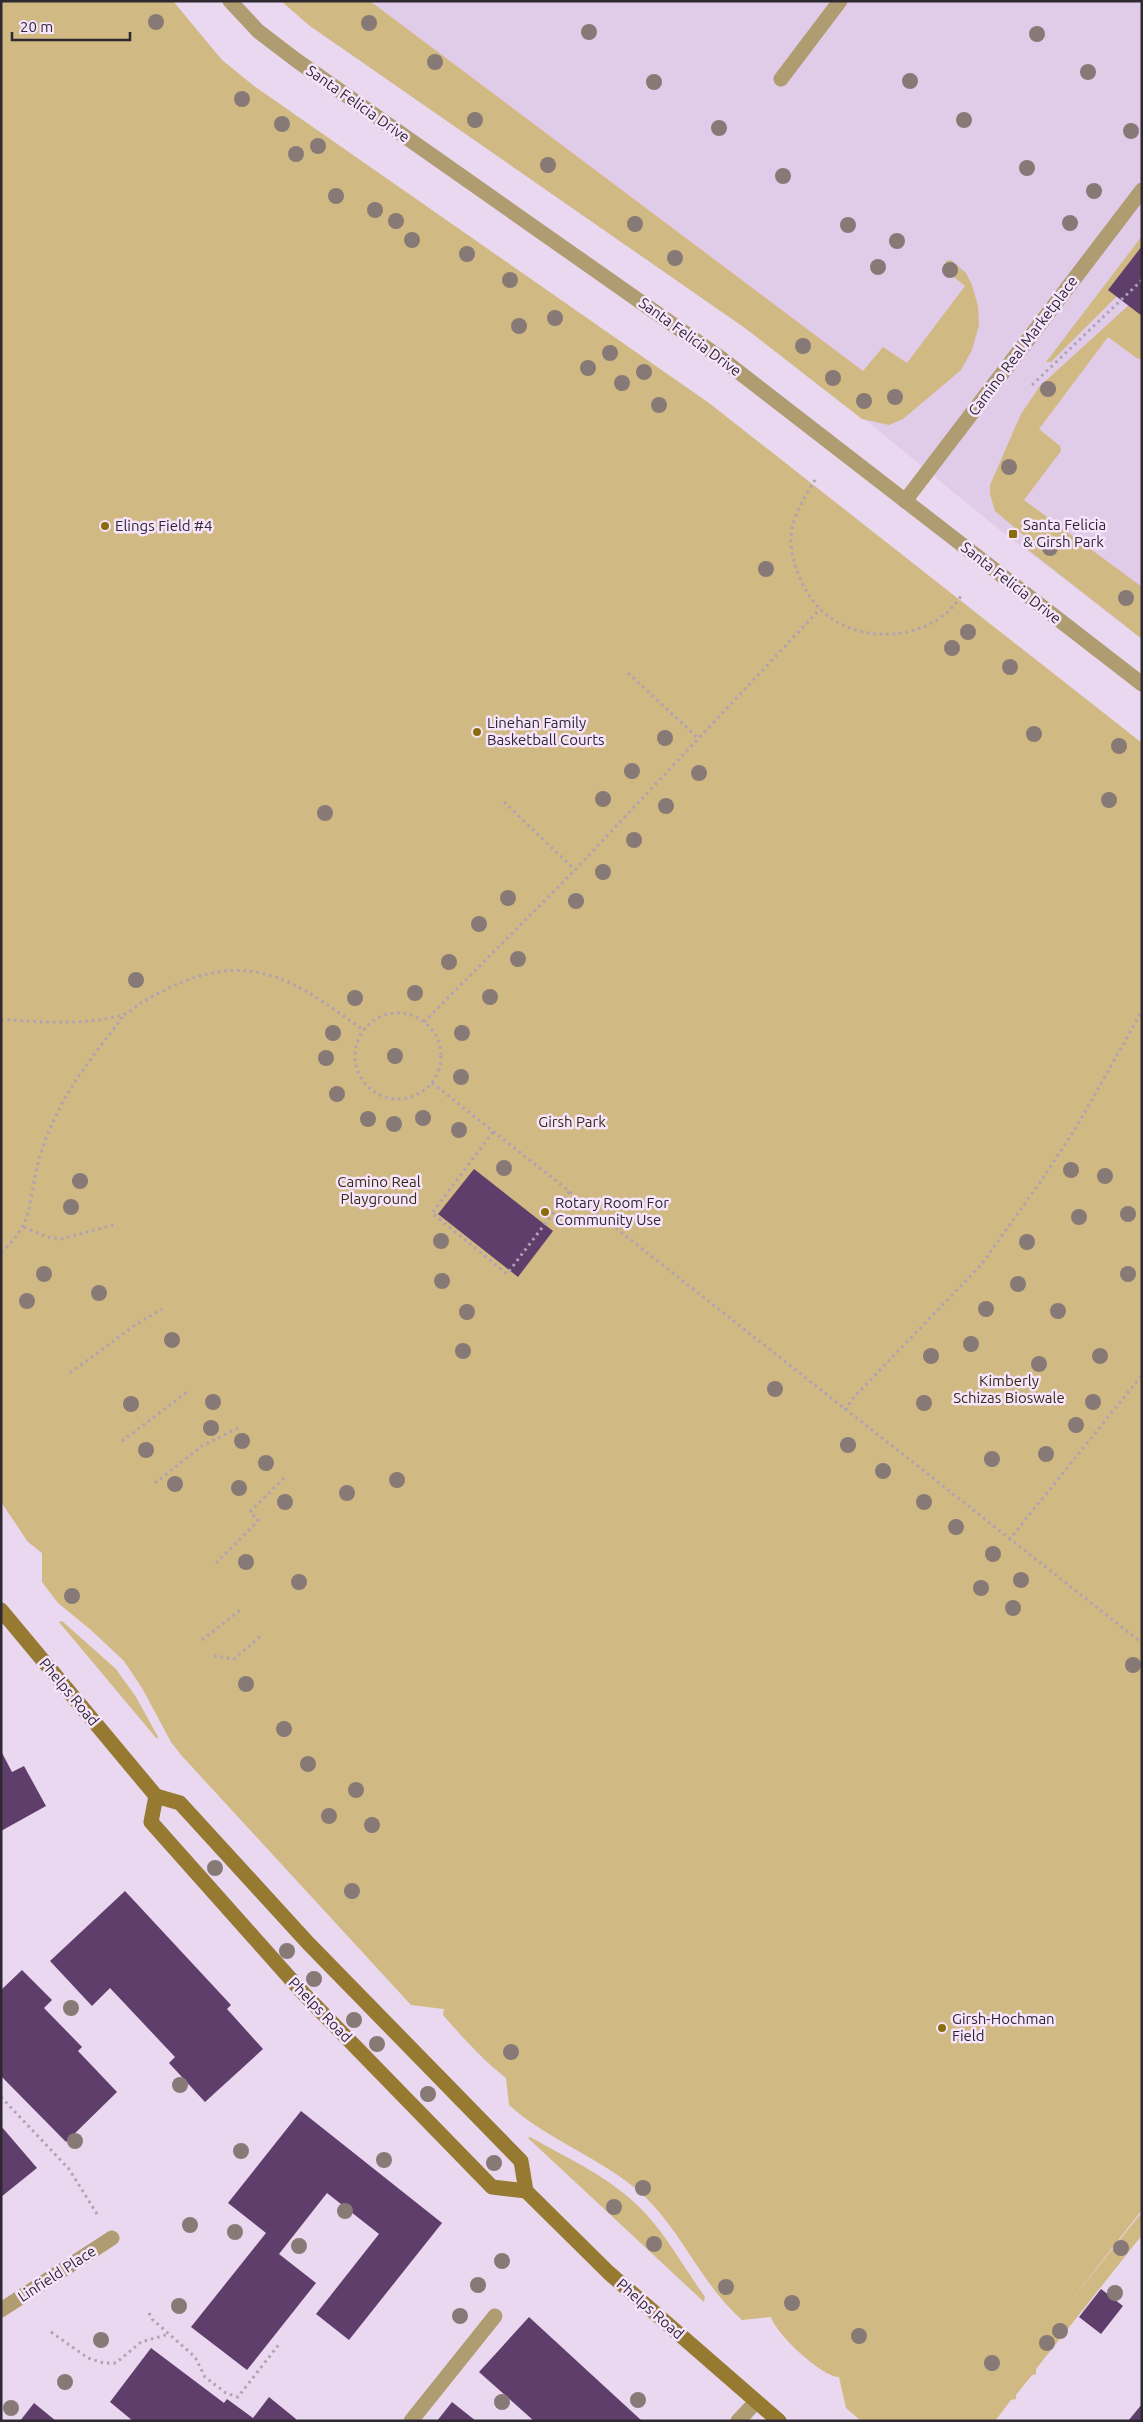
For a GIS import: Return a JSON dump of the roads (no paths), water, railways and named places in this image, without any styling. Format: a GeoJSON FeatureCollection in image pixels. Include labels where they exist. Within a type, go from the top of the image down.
{"type":"FeatureCollection","features":[{"type":"Feature","properties":{"kind":"street","name":"Santa Felicia Drive"},"geometry":{"type":"LineString","coordinates":[[230,1],[258,31],[296,60],[722,359],[1142,684]]}},
{"type":"Feature","properties":{"kind":"street"},"geometry":{"type":"LineString","coordinates":[[781,79],[840,1]]}},
{"type":"Feature","properties":{"kind":"street","name":"Camino Real Marketplace"},"geometry":{"type":"LineString","coordinates":[[905,501],[1142,190]]}},
{"type":"Feature","properties":{"kind":"street","name":"Phelps Road"},"geometry":{"type":"LineString","coordinates":[[1,1610],[156,1796],[150,1822],[304,1994],[492,2187],[526,2191],[609,2273],[779,2421]]}},
{"type":"Feature","properties":{"kind":"street"},"geometry":{"type":"LineString","coordinates":[[156,1796],[180,1802],[308,1943],[521,2161],[526,2191]]}},
{"type":"Feature","properties":{"kind":"street","name":"Linfield Place"},"geometry":{"type":"LineString","coordinates":[[1,2310],[112,2238]]}},
{"type":"Feature","properties":{"kind":"street"},"geometry":{"type":"LineString","coordinates":[[411,2421],[494,2316]]}},
{"type":"Feature","properties":{"kind":"street"},"geometry":{"type":"LineString","coordinates":[[738,2421],[756,2402]]}},
{"type":"Feature","properties":{"kind":"place","name":"Elings Field #4"},"geometry":{"type":"Point","coordinates":[105,526]}},
{"type":"Feature","properties":{"kind":"place","name":"Santa Felicia & Girsh Park"},"geometry":{"type":"Point","coordinates":[1013,534]}},
{"type":"Feature","properties":{"kind":"place","name":"Linehan Family Basketball Courts"},"geometry":{"type":"Point","coordinates":[477,732]}},
{"type":"Feature","properties":{"kind":"place","name":"Rotary Room For Community Use"},"geometry":{"type":"Point","coordinates":[545,1212]}},
{"type":"Feature","properties":{"kind":"place","name":"Girsh-Hochman Field"},"geometry":{"type":"Point","coordinates":[942,2028]}},
{"type":"Feature","properties":{"kind":"park label","name":"Girsh Park"},"geometry":{"type":"Point","coordinates":[572,1122]}},
{"type":"Feature","properties":{"kind":"park label","name":"Camino Real Playground"},"geometry":{"type":"Point","coordinates":[379,1190]}},
{"type":"Feature","properties":{"kind":"park label","name":"Kimberly Schizas Bioswale"},"geometry":{"type":"Point","coordinates":[1009,1390]}}]}
